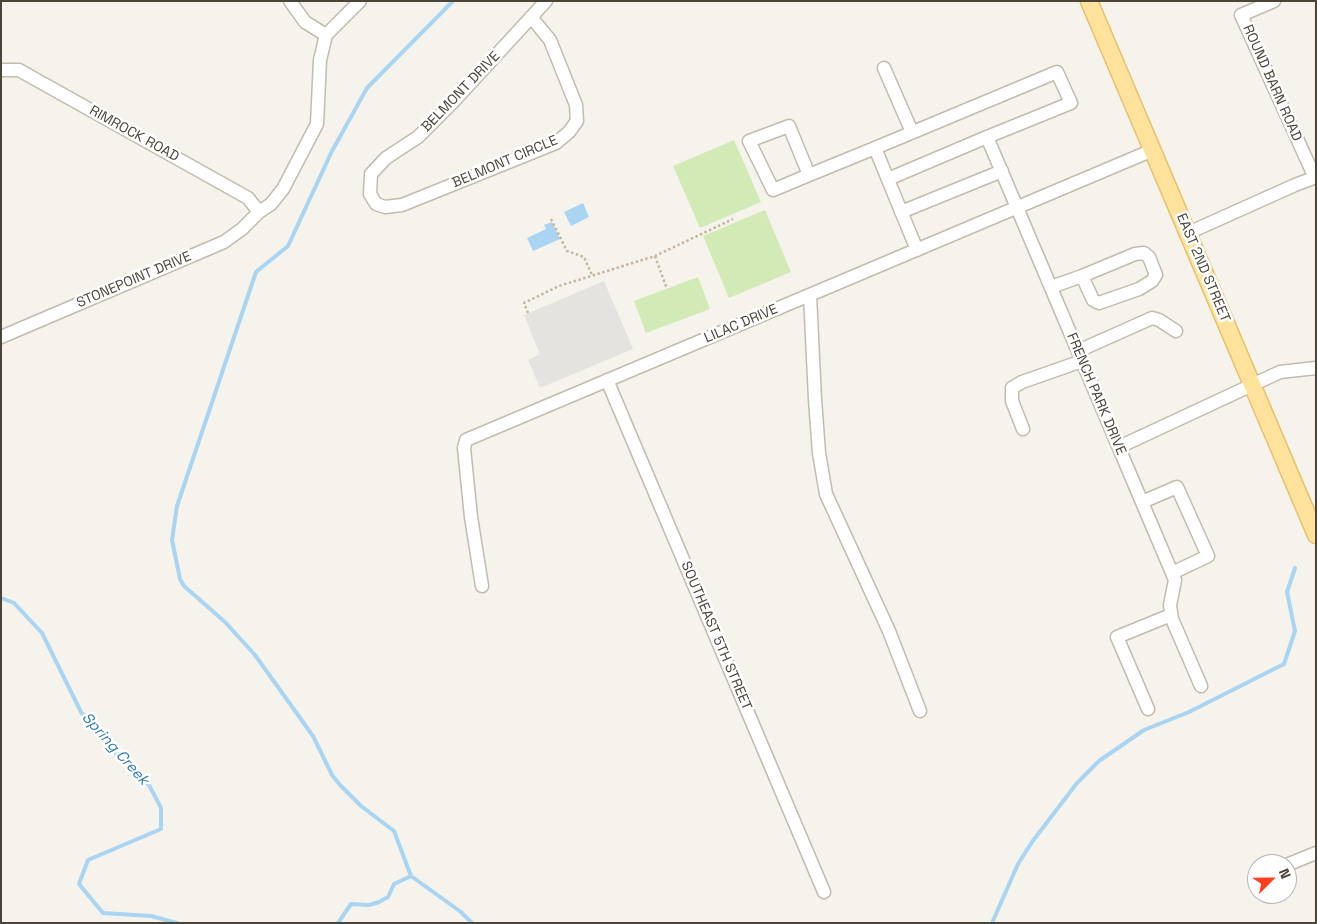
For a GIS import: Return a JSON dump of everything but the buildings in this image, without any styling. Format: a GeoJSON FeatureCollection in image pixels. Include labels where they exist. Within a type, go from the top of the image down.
{"type":"FeatureCollection","features":[{"type":"Feature","properties":{"kind":"main road","name":"EAST 2ND STREET"},"geometry":{"type":"LineString","coordinates":[[1089,1],[1316,535]]}},
{"type":"Feature","properties":{"kind":"street"},"geometry":{"type":"LineString","coordinates":[[290,1],[305,22],[326,35],[360,1]]}},
{"type":"Feature","properties":{"kind":"street","name":"BELMONT DRIVE"},"geometry":{"type":"LineString","coordinates":[[371,174],[386,158],[418,137],[454,102],[546,1]]}},
{"type":"Feature","properties":{"kind":"street","name":"ROUND BARN ROAD"},"geometry":{"type":"LineString","coordinates":[[1274,1],[1241,15],[1315,177]]}},
{"type":"Feature","properties":{"kind":"street","name":"BELMONT CIRCLE"},"geometry":{"type":"LineString","coordinates":[[371,174],[370,194],[376,204],[386,208],[402,205],[556,143],[570,132],[577,121],[576,105],[550,40],[531,17]]}},
{"type":"Feature","properties":{"kind":"street","name":"STONEPOINT DRIVE"},"geometry":{"type":"LineString","coordinates":[[1,337],[224,242],[242,230],[259,212],[271,204],[283,189],[317,124],[320,60],[326,35]]}},
{"type":"Feature","properties":{"kind":"street"},"geometry":{"type":"LineString","coordinates":[[884,68],[912,132]]}},
{"type":"Feature","properties":{"kind":"street","name":"RIMROCK ROAD"},"geometry":{"type":"LineString","coordinates":[[1,70],[19,70],[248,198],[259,212]]}},
{"type":"Feature","properties":{"kind":"street"},"geometry":{"type":"LineString","coordinates":[[809,175],[789,126],[750,141],[773,190],[1057,72],[1071,103],[888,180]]}},
{"type":"Feature","properties":{"kind":"street","name":"FRENCH PARK DRIVE"},"geometry":{"type":"LineString","coordinates":[[987,137],[1174,576]]}},
{"type":"Feature","properties":{"kind":"street"},"geometry":{"type":"LineString","coordinates":[[875,148],[917,250]]}},
{"type":"Feature","properties":{"kind":"street","name":"LILAC DRIVE"},"geometry":{"type":"LineString","coordinates":[[482,586],[464,448],[466,440],[1153,150]]}},
{"type":"Feature","properties":{"kind":"street"},"geometry":{"type":"LineString","coordinates":[[901,212],[1002,170]]}},
{"type":"Feature","properties":{"kind":"street"},"geometry":{"type":"LineString","coordinates":[[1188,233],[1315,177]]}},
{"type":"Feature","properties":{"kind":"street"},"geometry":{"type":"LineString","coordinates":[[1051,286],[1082,276],[1135,254],[1144,253],[1154,265],[1156,275],[1152,281],[1139,289],[1099,303],[1093,300],[1082,276]]}},
{"type":"Feature","properties":{"kind":"street"},"geometry":{"type":"LineString","coordinates":[[810,295],[819,453],[826,494],[889,631],[920,711]]}},
{"type":"Feature","properties":{"kind":"street"},"geometry":{"type":"LineString","coordinates":[[1023,430],[1012,400],[1012,388],[1080,356],[1152,318],[1159,320],[1176,331]]}},
{"type":"Feature","properties":{"kind":"street"},"geometry":{"type":"LineString","coordinates":[[1119,447],[1280,372],[1316,368]]}},
{"type":"Feature","properties":{"kind":"street","name":"SOUTHEAST 5TH STREET"},"geometry":{"type":"LineString","coordinates":[[607,380],[824,892]]}},
{"type":"Feature","properties":{"kind":"street"},"geometry":{"type":"LineString","coordinates":[[1142,502],[1177,487],[1208,556],[1174,576],[1170,605],[1171,614],[1201,686]]}},
{"type":"Feature","properties":{"kind":"street"},"geometry":{"type":"LineString","coordinates":[[1148,709],[1117,637],[1171,614]]}},
{"type":"Feature","properties":{"kind":"street"},"geometry":{"type":"LineString","coordinates":[[1297,860],[1316,852]]}},
{"type":"Feature","properties":{"kind":"path"},"geometry":{"type":"LineString","coordinates":[[551,219],[567,251],[584,257],[592,275]]}},
{"type":"Feature","properties":{"kind":"path"},"geometry":{"type":"LineString","coordinates":[[528,313],[524,303],[558,286],[655,256],[733,219]]}},
{"type":"Feature","properties":{"kind":"path"},"geometry":{"type":"LineString","coordinates":[[655,256],[667,288]]}},
{"type":"Feature","properties":{"kind":"green space"},"geometry":{"type":"Polygon","coordinates":[[[734,140],[761,202],[700,228],[673,166],[734,140]]]}},
{"type":"Feature","properties":{"kind":"green space"},"geometry":{"type":"Polygon","coordinates":[[[765,210],[791,272],[729,298],[703,236],[765,210]]]}},
{"type":"Feature","properties":{"kind":"green space"},"geometry":{"type":"Polygon","coordinates":[[[698,277],[710,309],[646,333],[634,301],[698,277]]]}},
{"type":"Feature","properties":{"kind":"shaded area"},"geometry":{"type":"Polygon","coordinates":[[[604,281],[633,349],[540,388],[528,360],[540,354],[524,315],[604,281]]]}},
{"type":"Feature","properties":{"kind":"water"},"geometry":{"type":"Polygon","coordinates":[[[583,203],[589,217],[571,226],[564,212],[583,203]]]}},
{"type":"Feature","properties":{"kind":"water"},"geometry":{"type":"Polygon","coordinates":[[[552,222],[560,239],[533,251],[527,238],[546,229],[544,225],[552,222]]]}},
{"type":"Feature","properties":{"kind":"waterway"},"geometry":{"type":"LineString","coordinates":[[411,876],[394,831],[361,806],[340,785],[332,775],[313,736],[255,655],[225,622],[184,586],[180,579],[172,540],[177,506],[256,272],[288,246],[332,151],[367,88],[453,1]]}},
{"type":"Feature","properties":{"kind":"waterway"},"geometry":{"type":"LineString","coordinates":[[992,923],[1018,864],[1032,842],[1077,783],[1099,761],[1144,730],[1189,712],[1284,664],[1295,631],[1287,592],[1295,568]]}},
{"type":"Feature","properties":{"kind":"waterway","name":"Spring Creek"},"geometry":{"type":"LineString","coordinates":[[1,598],[14,603],[42,633],[81,712],[111,749],[149,785],[161,808],[161,829],[88,860],[79,884],[103,913],[151,916],[177,923]]}},
{"type":"Feature","properties":{"kind":"waterway","name":"Spring Creek"},"geometry":{"type":"LineString","coordinates":[[338,923],[351,904],[369,905],[379,902],[388,897],[394,884],[411,876],[461,912],[472,923]]}}]}
